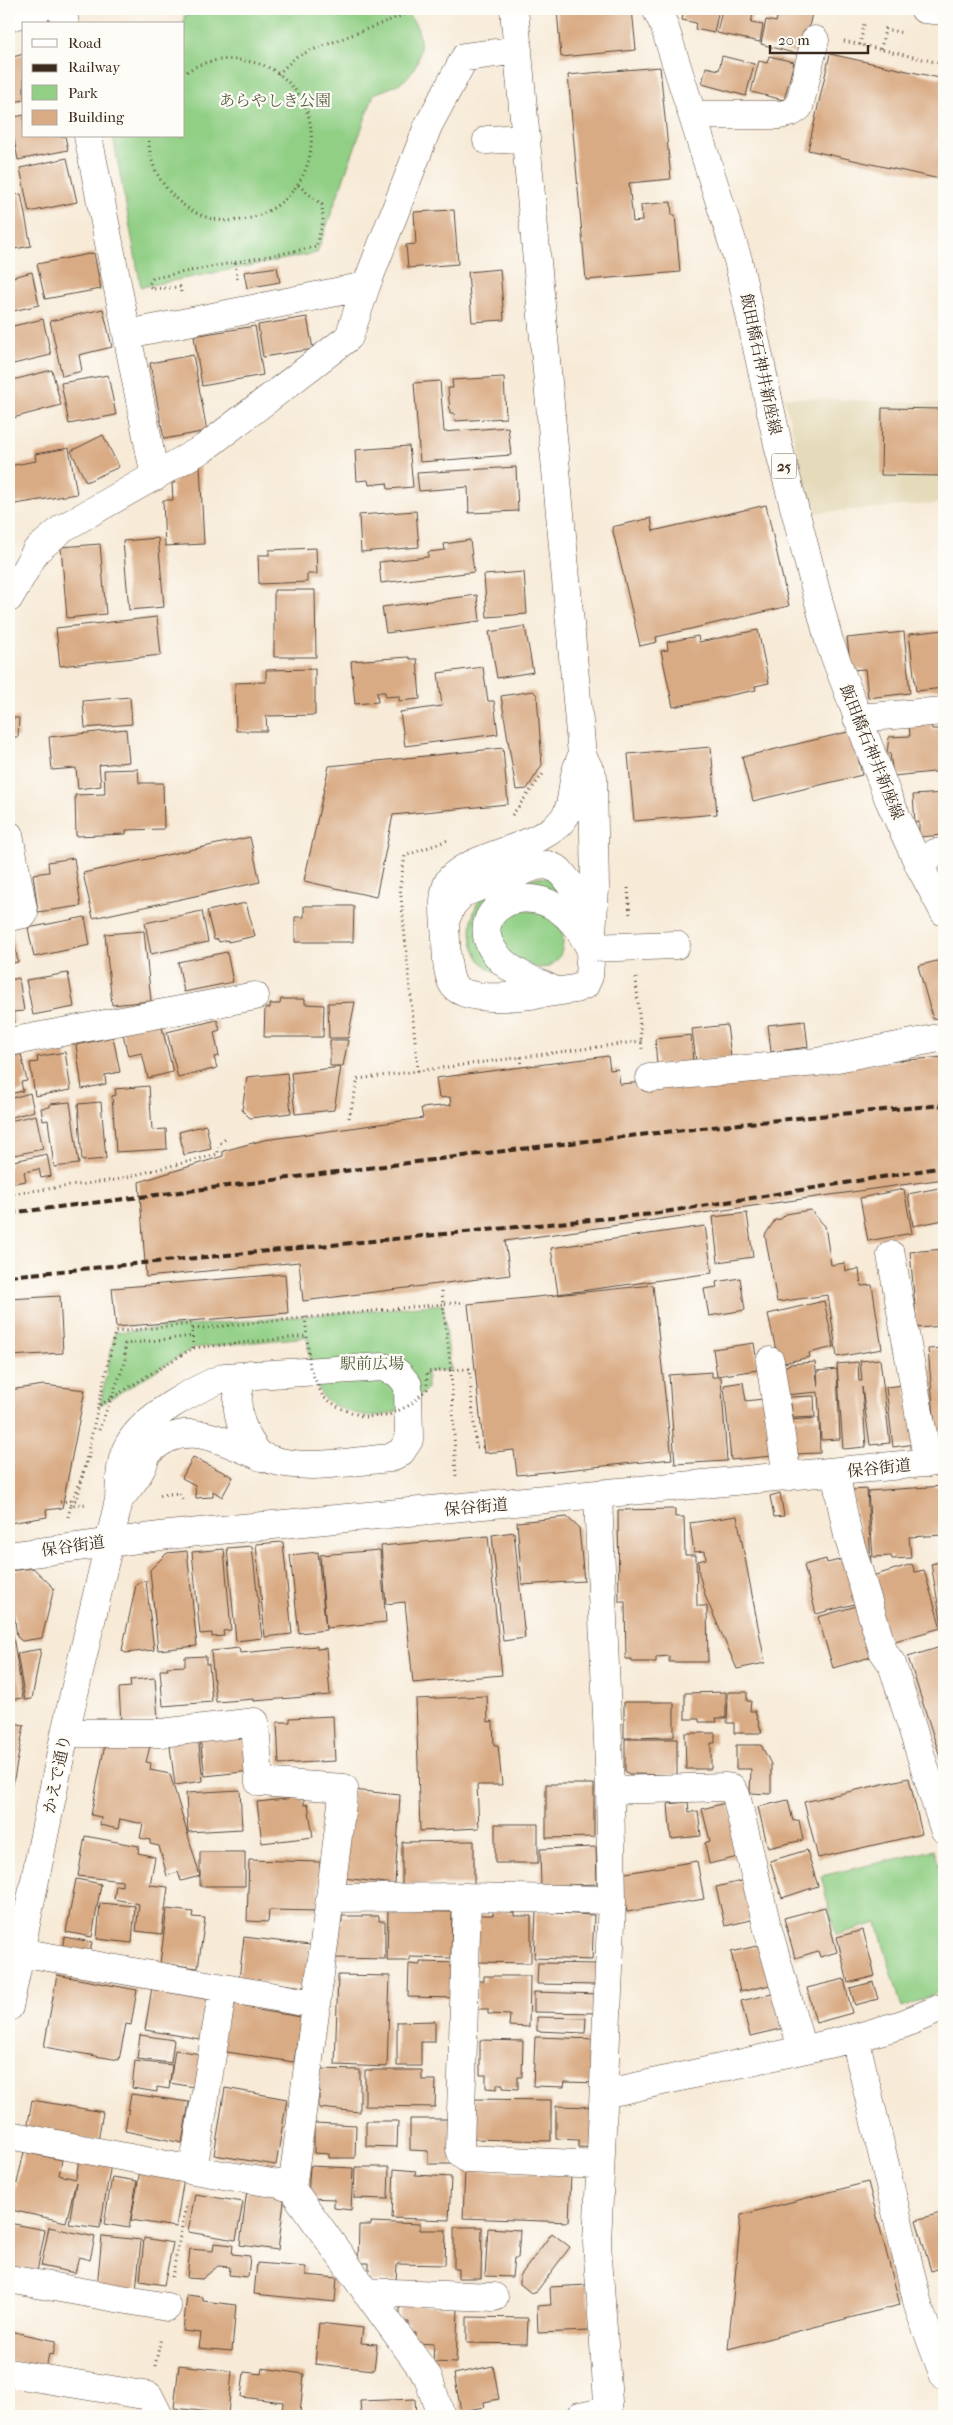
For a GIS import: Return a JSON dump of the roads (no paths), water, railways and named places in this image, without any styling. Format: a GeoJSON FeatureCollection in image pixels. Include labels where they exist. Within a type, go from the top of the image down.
{"type":"FeatureCollection","features":[{"type":"Feature","properties":{"kind":"street"},"geometry":{"type":"LineString","coordinates":[[9,17],[40,9]]}},
{"type":"Feature","properties":{"kind":"street"},"geometry":{"type":"LineString","coordinates":[[62,9],[65,22]]}},
{"type":"Feature","properties":{"kind":"street"},"geometry":{"type":"LineString","coordinates":[[514,9],[582,755],[593,777],[595,875],[589,976],[585,985],[575,989],[490,998],[475,997],[462,993],[453,985],[449,972],[445,921],[446,889],[451,877],[470,865],[541,836],[558,824],[566,814],[574,778],[582,755]]}},
{"type":"Feature","properties":{"kind":"street","name":"飯田橋石神井新座線"},"geometry":{"type":"LineString","coordinates":[[656,9],[664,25],[738,260],[779,449],[829,641],[889,800],[944,912]]}},
{"type":"Feature","properties":{"kind":"street"},"geometry":{"type":"LineString","coordinates":[[924,9],[944,11]]}},
{"type":"Feature","properties":{"kind":"street"},"geometry":{"type":"LineString","coordinates":[[693,115],[780,115],[792,112],[799,107],[815,40]]}},
{"type":"Feature","properties":{"kind":"street"},"geometry":{"type":"LineString","coordinates":[[9,598],[36,551],[63,528],[204,448],[349,337],[366,286],[428,126],[466,57],[518,50]]}},
{"type":"Feature","properties":{"kind":"street"},"geometry":{"type":"LineString","coordinates":[[88,138],[155,477]]}},
{"type":"Feature","properties":{"kind":"street"},"geometry":{"type":"LineString","coordinates":[[487,140],[526,138]]}},
{"type":"Feature","properties":{"kind":"street"},"geometry":{"type":"LineString","coordinates":[[128,334],[366,286]]}},
{"type":"Feature","properties":{"kind":"street"},"geometry":{"type":"LineString","coordinates":[[857,718],[944,712]]}},
{"type":"Feature","properties":{"kind":"street"},"geometry":{"type":"LineString","coordinates":[[9,835],[24,914],[9,917]]}},
{"type":"Feature","properties":{"kind":"street"},"geometry":{"type":"LineString","coordinates":[[919,864],[935,853],[944,852]]}},
{"type":"Feature","properties":{"kind":"street"},"geometry":{"type":"LineString","coordinates":[[445,921],[452,905],[463,893],[536,866],[548,865],[559,870],[593,912]]}},
{"type":"Feature","properties":{"kind":"street"},"geometry":{"type":"LineString","coordinates":[[557,991],[516,972],[502,961],[488,939],[490,915],[498,906],[512,899],[528,898],[543,902],[555,906],[567,915],[579,928],[590,948]]}},
{"type":"Feature","properties":{"kind":"street"},"geometry":{"type":"LineString","coordinates":[[590,948],[676,945]]}},
{"type":"Feature","properties":{"kind":"street"},"geometry":{"type":"LineString","coordinates":[[9,1042],[255,996]]}},
{"type":"Feature","properties":{"kind":"street"},"geometry":{"type":"LineString","coordinates":[[650,1078],[817,1062],[944,1037]]}},
{"type":"Feature","properties":{"kind":"street"},"geometry":{"type":"LineString","coordinates":[[891,1255],[936,1462]]}},
{"type":"Feature","properties":{"kind":"street"},"geometry":{"type":"LineString","coordinates":[[770,1361],[787,1477]]}},
{"type":"Feature","properties":{"kind":"street","name":"かえで通り"},"geometry":{"type":"LineString","coordinates":[[10,1999],[65,1733],[119,1500],[121,1467],[128,1445],[144,1424],[203,1386],[224,1376],[382,1367],[398,1373],[408,1385],[409,1440],[401,1452],[390,1458],[296,1465],[261,1457],[203,1434],[188,1432],[165,1440],[148,1453],[141,1470],[119,1500]]}},
{"type":"Feature","properties":{"kind":"street"},"geometry":{"type":"LineString","coordinates":[[250,1374],[240,1385],[238,1406],[243,1430],[250,1444],[261,1457]]}},
{"type":"Feature","properties":{"kind":"street","name":"保谷街道"},"geometry":{"type":"LineString","coordinates":[[9,1556],[110,1542],[936,1462]]}},
{"type":"Feature","properties":{"kind":"street"},"geometry":{"type":"LineString","coordinates":[[835,1472],[848,1536],[883,1652],[892,1664],[944,1829]]}},
{"type":"Feature","properties":{"kind":"street"},"geometry":{"type":"LineString","coordinates":[[580,2416],[609,2413],[597,2242],[599,2165],[612,2092],[610,1790],[598,1495]]}},
{"type":"Feature","properties":{"kind":"street"},"geometry":{"type":"LineString","coordinates":[[65,1733],[161,1733],[254,1722],[258,1782],[344,1788],[292,2190]]}},
{"type":"Feature","properties":{"kind":"street"},"geometry":{"type":"LineString","coordinates":[[610,1790],[732,1788],[736,1795],[767,1926],[802,2049]]}},
{"type":"Feature","properties":{"kind":"street"},"geometry":{"type":"LineString","coordinates":[[330,1898],[467,1897],[612,1900]]}},
{"type":"Feature","properties":{"kind":"street"},"geometry":{"type":"LineString","coordinates":[[467,1897],[460,2149],[462,2155],[468,2159],[599,2165]]}},
{"type":"Feature","properties":{"kind":"street"},"geometry":{"type":"LineString","coordinates":[[20,1952],[316,2004]]}},
{"type":"Feature","properties":{"kind":"street"},"geometry":{"type":"LineString","coordinates":[[193,2170],[223,1988]]}},
{"type":"Feature","properties":{"kind":"street"},"geometry":{"type":"LineString","coordinates":[[612,2092],[855,2038],[903,2024],[944,2007]]}},
{"type":"Feature","properties":{"kind":"street"},"geometry":{"type":"LineString","coordinates":[[855,2038],[920,2308],[944,2376]]}},
{"type":"Feature","properties":{"kind":"street"},"geometry":{"type":"LineString","coordinates":[[9,2135],[193,2170],[279,2184],[292,2190],[428,2377],[441,2416]]}},
{"type":"Feature","properties":{"kind":"street"},"geometry":{"type":"LineString","coordinates":[[9,2279],[167,2308]]}},
{"type":"Feature","properties":{"kind":"street"},"geometry":{"type":"LineString","coordinates":[[366,2292],[494,2297]]}},
{"type":"Feature","properties":{"kind":"street"},"geometry":{"type":"LineString","coordinates":[[9,2373],[149,2396],[159,2416]]}},
{"type":"Feature","properties":{"kind":"railway"},"geometry":{"type":"LineString","coordinates":[[9,1213],[593,1140],[827,1115],[944,1105]]}},
{"type":"Feature","properties":{"kind":"railway"},"geometry":{"type":"LineString","coordinates":[[9,1276],[652,1214],[944,1167]]}},
{"type":"Feature","properties":{"kind":"park label","name":"あらやしき公園"},"geometry":{"type":"Point","coordinates":[275,100]}},
{"type":"Feature","properties":{"kind":"park label","name":"駅前広場"},"geometry":{"type":"Point","coordinates":[372,1363]}}]}
